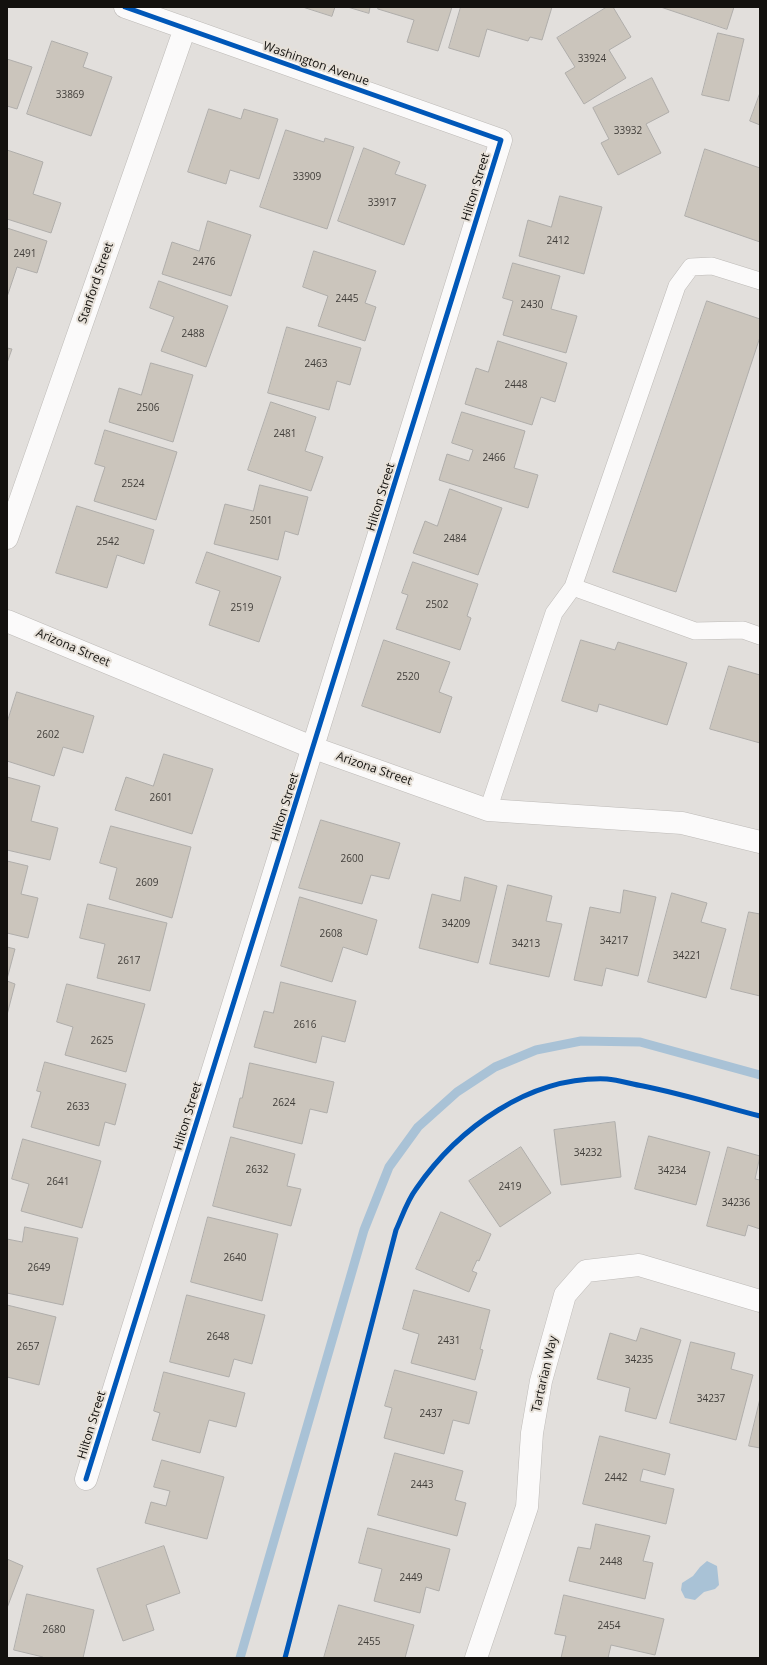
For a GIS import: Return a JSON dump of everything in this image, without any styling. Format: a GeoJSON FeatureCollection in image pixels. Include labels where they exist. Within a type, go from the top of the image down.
{"type":"FeatureCollection","features":[{"type":"Feature","properties":{"kind":"street","name":"Washington Avenue"},"geometry":{"type":"LineString","coordinates":[[125,7],[501,140]]}},
{"type":"Feature","properties":{"kind":"street","name":"Stanford Street"},"geometry":{"type":"LineString","coordinates":[[7,538],[185,28]]}},
{"type":"Feature","properties":{"kind":"street","name":"Hilton Street"},"geometry":{"type":"LineString","coordinates":[[86,1479],[314,748],[501,140]]}},
{"type":"Feature","properties":{"kind":"street","name":"Arizona Street"},"geometry":{"type":"LineString","coordinates":[[7,621],[314,748],[488,810],[682,823],[760,842]]}},
{"type":"Feature","properties":{"kind":"street","name":"Tartarian Way"},"geometry":{"type":"LineString","coordinates":[[476,1658],[527,1507],[532,1433],[541,1381],[565,1295],[586,1271],[639,1265],[760,1301]]}},
{"type":"Feature","properties":{"kind":"lane"},"geometry":{"type":"LineString","coordinates":[[488,810],[554,613],[573,588],[677,286],[691,267],[712,266],[760,280]]}},
{"type":"Feature","properties":{"kind":"lane"},"geometry":{"type":"LineString","coordinates":[[573,588],[695,632],[742,630],[760,636]]}},
{"type":"Feature","properties":{"kind":"water"},"geometry":{"type":"Polygon","coordinates":[[[707,1561],[717,1566],[719,1585],[715,1589],[704,1592],[695,1600],[685,1598],[681,1590],[682,1583],[693,1576],[707,1561]]]}},
{"type":"Feature","properties":{"kind":"building"},"geometry":{"type":"Polygon","coordinates":[[[303,7],[335,7],[332,16],[303,7]]]}},
{"type":"Feature","properties":{"kind":"building"},"geometry":{"type":"Polygon","coordinates":[[[348,7],[370,7],[369,13],[348,7]]]}},
{"type":"Feature","properties":{"kind":"building"},"geometry":{"type":"Polygon","coordinates":[[[379,7],[452,7],[438,51],[407,42],[414,20],[378,9],[379,7]]]}},
{"type":"Feature","properties":{"kind":"building"},"geometry":{"type":"Polygon","coordinates":[[[461,7],[552,7],[542,40],[530,37],[528,41],[487,29],[479,57],[449,48],[461,7]]]}},
{"type":"Feature","properties":{"kind":"building"},"geometry":{"type":"Polygon","coordinates":[[[607,7],[613,7],[631,37],[609,50],[626,78],[584,104],[565,73],[575,67],[557,38],[607,7]]]}},
{"type":"Feature","properties":{"kind":"building"},"geometry":{"type":"Polygon","coordinates":[[[661,7],[734,7],[727,29],[661,7]]]}},
{"type":"Feature","properties":{"kind":"building"},"geometry":{"type":"Polygon","coordinates":[[[718,33],[744,39],[729,101],[702,95],[718,33]]]}},
{"type":"Feature","properties":{"kind":"building"},"geometry":{"type":"Polygon","coordinates":[[[52,41],[88,53],[83,67],[112,77],[91,136],[27,114],[52,41]]]}},
{"type":"Feature","properties":{"kind":"building"},"geometry":{"type":"Polygon","coordinates":[[[7,59],[32,67],[17,109],[7,106],[7,59]]]}},
{"type":"Feature","properties":{"kind":"building"},"geometry":{"type":"Polygon","coordinates":[[[652,78],[669,112],[646,124],[661,153],[618,175],[601,143],[609,139],[593,108],[652,78]]]}},
{"type":"Feature","properties":{"kind":"building"},"geometry":{"type":"Polygon","coordinates":[[[760,93],[760,125],[750,121],[760,93]]]}},
{"type":"Feature","properties":{"kind":"building"},"geometry":{"type":"Polygon","coordinates":[[[209,109],[241,119],[244,109],[278,119],[259,179],[230,170],[226,184],[188,172],[209,109]]]}},
{"type":"Feature","properties":{"kind":"building"},"geometry":{"type":"Polygon","coordinates":[[[286,130],[324,142],[325,138],[354,147],[327,229],[260,207],[286,130]]]}},
{"type":"Feature","properties":{"kind":"building"},"geometry":{"type":"Polygon","coordinates":[[[364,148],[400,162],[395,174],[426,185],[404,245],[338,221],[364,148]]]}},
{"type":"Feature","properties":{"kind":"building"},"geometry":{"type":"Polygon","coordinates":[[[705,149],[760,168],[760,242],[685,216],[705,149]]]}},
{"type":"Feature","properties":{"kind":"building"},"geometry":{"type":"Polygon","coordinates":[[[7,150],[43,162],[33,194],[61,203],[51,233],[7,219],[7,150]]]}},
{"type":"Feature","properties":{"kind":"building"},"geometry":{"type":"Polygon","coordinates":[[[560,196],[602,207],[584,274],[519,256],[528,220],[551,227],[560,196]]]}},
{"type":"Feature","properties":{"kind":"building"},"geometry":{"type":"Polygon","coordinates":[[[208,221],[251,235],[231,296],[162,274],[172,242],[199,251],[208,221]]]}},
{"type":"Feature","properties":{"kind":"building"},"geometry":{"type":"Polygon","coordinates":[[[7,228],[47,241],[37,273],[17,267],[7,297],[7,228]]]}},
{"type":"Feature","properties":{"kind":"building"},"geometry":{"type":"Polygon","coordinates":[[[314,251],[376,271],[365,303],[376,307],[365,341],[318,326],[328,296],[303,287],[314,251]]]}},
{"type":"Feature","properties":{"kind":"building"},"geometry":{"type":"Polygon","coordinates":[[[513,263],[560,276],[551,309],[577,316],[566,353],[503,335],[513,301],[503,298],[513,263]]]}},
{"type":"Feature","properties":{"kind":"building"},"geometry":{"type":"Polygon","coordinates":[[[159,281],[228,306],[206,367],[161,351],[174,317],[150,308],[159,281]]]}},
{"type":"Feature","properties":{"kind":"building"},"geometry":{"type":"Polygon","coordinates":[[[707,301],[760,319],[760,337],[676,592],[613,572],[707,301]]]}},
{"type":"Feature","properties":{"kind":"building"},"geometry":{"type":"Polygon","coordinates":[[[287,327],[361,348],[350,385],[337,381],[329,410],[268,393],[287,327]]]}},
{"type":"Feature","properties":{"kind":"building"},"geometry":{"type":"Polygon","coordinates":[[[498,341],[567,363],[555,402],[541,397],[532,425],[465,404],[476,368],[488,372],[498,341]]]}},
{"type":"Feature","properties":{"kind":"building"},"geometry":{"type":"Polygon","coordinates":[[[7,348],[12,349],[7,363],[7,348]]]}},
{"type":"Feature","properties":{"kind":"building"},"geometry":{"type":"Polygon","coordinates":[[[151,363],[193,375],[173,442],[109,422],[119,388],[141,395],[151,363]]]}},
{"type":"Feature","properties":{"kind":"building"},"geometry":{"type":"Polygon","coordinates":[[[271,402],[316,417],[305,451],[323,457],[311,491],[248,470],[271,402]]]}},
{"type":"Feature","properties":{"kind":"building"},"geometry":{"type":"Polygon","coordinates":[[[462,412],[525,431],[514,468],[538,475],[528,508],[439,480],[447,454],[469,461],[473,450],[452,443],[462,412]]]}},
{"type":"Feature","properties":{"kind":"building"},"geometry":{"type":"Polygon","coordinates":[[[105,430],[177,452],[156,520],[94,501],[105,467],[95,464],[105,430]]]}},
{"type":"Feature","properties":{"kind":"building"},"geometry":{"type":"Polygon","coordinates":[[[260,485],[308,497],[298,535],[285,531],[278,560],[214,544],[225,504],[253,511],[260,485]]]}},
{"type":"Feature","properties":{"kind":"building"},"geometry":{"type":"Polygon","coordinates":[[[450,489],[502,508],[478,575],[413,553],[425,521],[437,526],[450,489]]]}},
{"type":"Feature","properties":{"kind":"building"},"geometry":{"type":"Polygon","coordinates":[[[77,506],[154,530],[144,564],[117,555],[107,588],[56,573],[77,506]]]}},
{"type":"Feature","properties":{"kind":"building"},"geometry":{"type":"Polygon","coordinates":[[[207,552],[281,577],[259,642],[209,625],[220,591],[196,583],[207,552]]]}},
{"type":"Feature","properties":{"kind":"building"},"geometry":{"type":"Polygon","coordinates":[[[413,562],[478,584],[467,616],[471,618],[460,650],[396,629],[408,595],[402,593],[413,562]]]}},
{"type":"Feature","properties":{"kind":"building"},"geometry":{"type":"Polygon","coordinates":[[[384,640],[450,662],[439,692],[452,697],[440,733],[362,706],[384,640]]]}},
{"type":"Feature","properties":{"kind":"building"},"geometry":{"type":"Polygon","coordinates":[[[581,640],[615,650],[618,642],[687,663],[667,725],[599,704],[597,712],[562,701],[581,640]]]}},
{"type":"Feature","properties":{"kind":"building"},"geometry":{"type":"Polygon","coordinates":[[[729,666],[760,675],[760,743],[710,729],[729,666]]]}},
{"type":"Feature","properties":{"kind":"building"},"geometry":{"type":"Polygon","coordinates":[[[17,692],[94,716],[83,753],[63,747],[54,776],[7,761],[7,723],[17,692]]]}},
{"type":"Feature","properties":{"kind":"building"},"geometry":{"type":"Polygon","coordinates":[[[164,754],[213,769],[192,834],[115,810],[126,777],[153,786],[164,754]]]}},
{"type":"Feature","properties":{"kind":"building"},"geometry":{"type":"Polygon","coordinates":[[[7,777],[40,786],[31,821],[58,828],[50,860],[7,850],[7,777]]]}},
{"type":"Feature","properties":{"kind":"building"},"geometry":{"type":"Polygon","coordinates":[[[321,820],[400,843],[389,879],[371,875],[362,904],[299,888],[321,820]]]}},
{"type":"Feature","properties":{"kind":"building"},"geometry":{"type":"Polygon","coordinates":[[[111,826],[191,847],[172,918],[109,899],[117,868],[100,863],[111,826]]]}},
{"type":"Feature","properties":{"kind":"building"},"geometry":{"type":"Polygon","coordinates":[[[7,861],[28,866],[21,894],[38,898],[28,938],[7,933],[7,861]]]}},
{"type":"Feature","properties":{"kind":"building"},"geometry":{"type":"Polygon","coordinates":[[[465,877],[497,886],[478,963],[419,948],[432,894],[460,901],[465,877]]]}},
{"type":"Feature","properties":{"kind":"building"},"geometry":{"type":"Polygon","coordinates":[[[508,885],[552,896],[546,921],[562,924],[549,977],[490,964],[508,885]]]}},
{"type":"Feature","properties":{"kind":"building"},"geometry":{"type":"Polygon","coordinates":[[[624,890],[656,897],[638,976],[606,968],[602,986],[574,980],[590,907],[620,913],[624,890]]]}},
{"type":"Feature","properties":{"kind":"building"},"geometry":{"type":"Polygon","coordinates":[[[672,893],[707,903],[701,922],[726,929],[706,998],[648,982],[672,893]]]}},
{"type":"Feature","properties":{"kind":"building"},"geometry":{"type":"Polygon","coordinates":[[[300,897],[377,920],[367,955],[343,947],[332,982],[281,966],[300,897]]]}},
{"type":"Feature","properties":{"kind":"building"},"geometry":{"type":"Polygon","coordinates":[[[88,904],[167,923],[150,991],[97,978],[105,944],[80,938],[88,904]]]}},
{"type":"Feature","properties":{"kind":"building"},"geometry":{"type":"Polygon","coordinates":[[[749,912],[760,914],[760,996],[731,989],[749,912]]]}},
{"type":"Feature","properties":{"kind":"building"},"geometry":{"type":"Polygon","coordinates":[[[7,947],[15,949],[7,979],[7,947]]]}},
{"type":"Feature","properties":{"kind":"building"},"geometry":{"type":"Polygon","coordinates":[[[7,981],[15,984],[7,1015],[7,981]]]}},
{"type":"Feature","properties":{"kind":"building"},"geometry":{"type":"Polygon","coordinates":[[[281,982],[356,1001],[345,1042],[322,1036],[316,1063],[254,1047],[264,1011],[273,1013],[281,982]]]}},
{"type":"Feature","properties":{"kind":"building"},"geometry":{"type":"Polygon","coordinates":[[[67,984],[145,1004],[126,1072],[65,1055],[73,1027],[57,1022],[67,984]]]}},
{"type":"Feature","properties":{"kind":"building"},"geometry":{"type":"Polygon","coordinates":[[[45,1062],[126,1084],[115,1125],[105,1122],[99,1146],[31,1127],[41,1092],[37,1091],[45,1062]]]}},
{"type":"Feature","properties":{"kind":"building"},"geometry":{"type":"Polygon","coordinates":[[[250,1063],[334,1082],[327,1113],[310,1109],[302,1144],[233,1127],[240,1098],[242,1098],[250,1063]]]}},
{"type":"Feature","properties":{"kind":"building"},"geometry":{"type":"Polygon","coordinates":[[[615,1122],[621,1177],[561,1185],[554,1130],[615,1122]]]}},
{"type":"Feature","properties":{"kind":"building"},"geometry":{"type":"Polygon","coordinates":[[[649,1136],[710,1152],[696,1205],[635,1189],[649,1136]]]}},
{"type":"Feature","properties":{"kind":"building"},"geometry":{"type":"Polygon","coordinates":[[[231,1137],[295,1154],[287,1186],[301,1189],[291,1226],[213,1206],[231,1137]]]}},
{"type":"Feature","properties":{"kind":"building"},"geometry":{"type":"Polygon","coordinates":[[[23,1139],[101,1161],[82,1228],[21,1211],[29,1184],[12,1179],[23,1139]]]}},
{"type":"Feature","properties":{"kind":"building"},"geometry":{"type":"Polygon","coordinates":[[[521,1147],[551,1193],[500,1227],[469,1181],[521,1147]]]}},
{"type":"Feature","properties":{"kind":"building"},"geometry":{"type":"Polygon","coordinates":[[[728,1147],[760,1156],[755,1179],[760,1180],[760,1229],[748,1225],[745,1236],[707,1226],[728,1147]]]}},
{"type":"Feature","properties":{"kind":"building"},"geometry":{"type":"Polygon","coordinates":[[[441,1212],[491,1234],[479,1261],[477,1260],[472,1271],[477,1273],[469,1292],[416,1269],[441,1212]]]}},
{"type":"Feature","properties":{"kind":"building"},"geometry":{"type":"Polygon","coordinates":[[[208,1217],[278,1234],[262,1301],[191,1282],[208,1217]]]}},
{"type":"Feature","properties":{"kind":"building"},"geometry":{"type":"Polygon","coordinates":[[[25,1227],[78,1238],[63,1305],[7,1293],[7,1239],[22,1242],[25,1227]]]}},
{"type":"Feature","properties":{"kind":"building"},"geometry":{"type":"Polygon","coordinates":[[[414,1290],[490,1310],[480,1349],[483,1350],[475,1380],[411,1363],[419,1334],[403,1329],[414,1290]]]}},
{"type":"Feature","properties":{"kind":"building"},"geometry":{"type":"Polygon","coordinates":[[[187,1295],[265,1315],[252,1364],[234,1359],[229,1377],[170,1362],[187,1295]]]}},
{"type":"Feature","properties":{"kind":"building"},"geometry":{"type":"Polygon","coordinates":[[[7,1305],[56,1317],[39,1385],[7,1377],[7,1305]]]}},
{"type":"Feature","properties":{"kind":"building"},"geometry":{"type":"Polygon","coordinates":[[[641,1328],[681,1340],[656,1419],[625,1411],[630,1388],[597,1379],[610,1333],[636,1341],[641,1328]]]}},
{"type":"Feature","properties":{"kind":"building"},"geometry":{"type":"Polygon","coordinates":[[[691,1342],[735,1353],[731,1369],[753,1375],[736,1440],[670,1423],[691,1342]]]}},
{"type":"Feature","properties":{"kind":"building"},"geometry":{"type":"Polygon","coordinates":[[[395,1370],[477,1392],[469,1424],[453,1420],[444,1454],[384,1438],[392,1408],[385,1406],[395,1370]]]}},
{"type":"Feature","properties":{"kind":"building"},"geometry":{"type":"Polygon","coordinates":[[[164,1372],[245,1393],[236,1427],[209,1420],[200,1453],[152,1440],[160,1413],[154,1411],[164,1372]]]}},
{"type":"Feature","properties":{"kind":"building"},"geometry":{"type":"Polygon","coordinates":[[[760,1399],[760,1448],[749,1446],[760,1399]]]}},
{"type":"Feature","properties":{"kind":"building"},"geometry":{"type":"Polygon","coordinates":[[[600,1436],[670,1454],[665,1475],[643,1469],[640,1481],[674,1489],[666,1524],[583,1504],[600,1436]]]}},
{"type":"Feature","properties":{"kind":"building"},"geometry":{"type":"Polygon","coordinates":[[[395,1453],[463,1471],[455,1500],[466,1503],[457,1536],[378,1515],[395,1453]]]}},
{"type":"Feature","properties":{"kind":"building"},"geometry":{"type":"Polygon","coordinates":[[[162,1460],[224,1477],[207,1539],[145,1523],[151,1502],[166,1506],[170,1491],[154,1487],[162,1460]]]}},
{"type":"Feature","properties":{"kind":"building"},"geometry":{"type":"Polygon","coordinates":[[[596,1524],[650,1536],[643,1561],[653,1563],[645,1599],[569,1581],[578,1547],[590,1549],[596,1524]]]}},
{"type":"Feature","properties":{"kind":"building"},"geometry":{"type":"Polygon","coordinates":[[[368,1528],[450,1549],[439,1591],[426,1587],[420,1613],[374,1601],[382,1569],[359,1563],[368,1528]]]}},
{"type":"Feature","properties":{"kind":"building"},"geometry":{"type":"Polygon","coordinates":[[[164,1546],[180,1593],[146,1605],[154,1630],[123,1641],[97,1569],[164,1546]]]}},
{"type":"Feature","properties":{"kind":"building"},"geometry":{"type":"Polygon","coordinates":[[[7,1559],[23,1566],[7,1608],[7,1559]]]}},
{"type":"Feature","properties":{"kind":"building"},"geometry":{"type":"Polygon","coordinates":[[[27,1594],[94,1610],[83,1658],[43,1658],[14,1650],[27,1594]]]}},
{"type":"Feature","properties":{"kind":"building"},"geometry":{"type":"Polygon","coordinates":[[[564,1595],[664,1619],[655,1655],[611,1645],[608,1658],[561,1658],[566,1636],[555,1634],[564,1595]]]}},
{"type":"Feature","properties":{"kind":"building"},"geometry":{"type":"Polygon","coordinates":[[[339,1605],[414,1625],[405,1658],[324,1658],[339,1605]]]}},
{"type":"Feature","properties":{"kind":"waterway"},"geometry":{"type":"LineString","coordinates":[[240,1658],[364,1230],[389,1167],[418,1127],[457,1092],[495,1067],[536,1050],[581,1041],[640,1042],[760,1075]]}},
{"type":"Feature","properties":{"kind":"cycle path"},"geometry":{"type":"LineString","coordinates":[[86,1479],[501,140],[125,7]]}},
{"type":"Feature","properties":{"kind":"cycle path"},"geometry":{"type":"LineString","coordinates":[[285,1658],[396,1230],[407,1204],[433,1167],[453,1146],[498,1110],[524,1096],[551,1086],[578,1080],[616,1080],[673,1093],[760,1116]]}}]}
